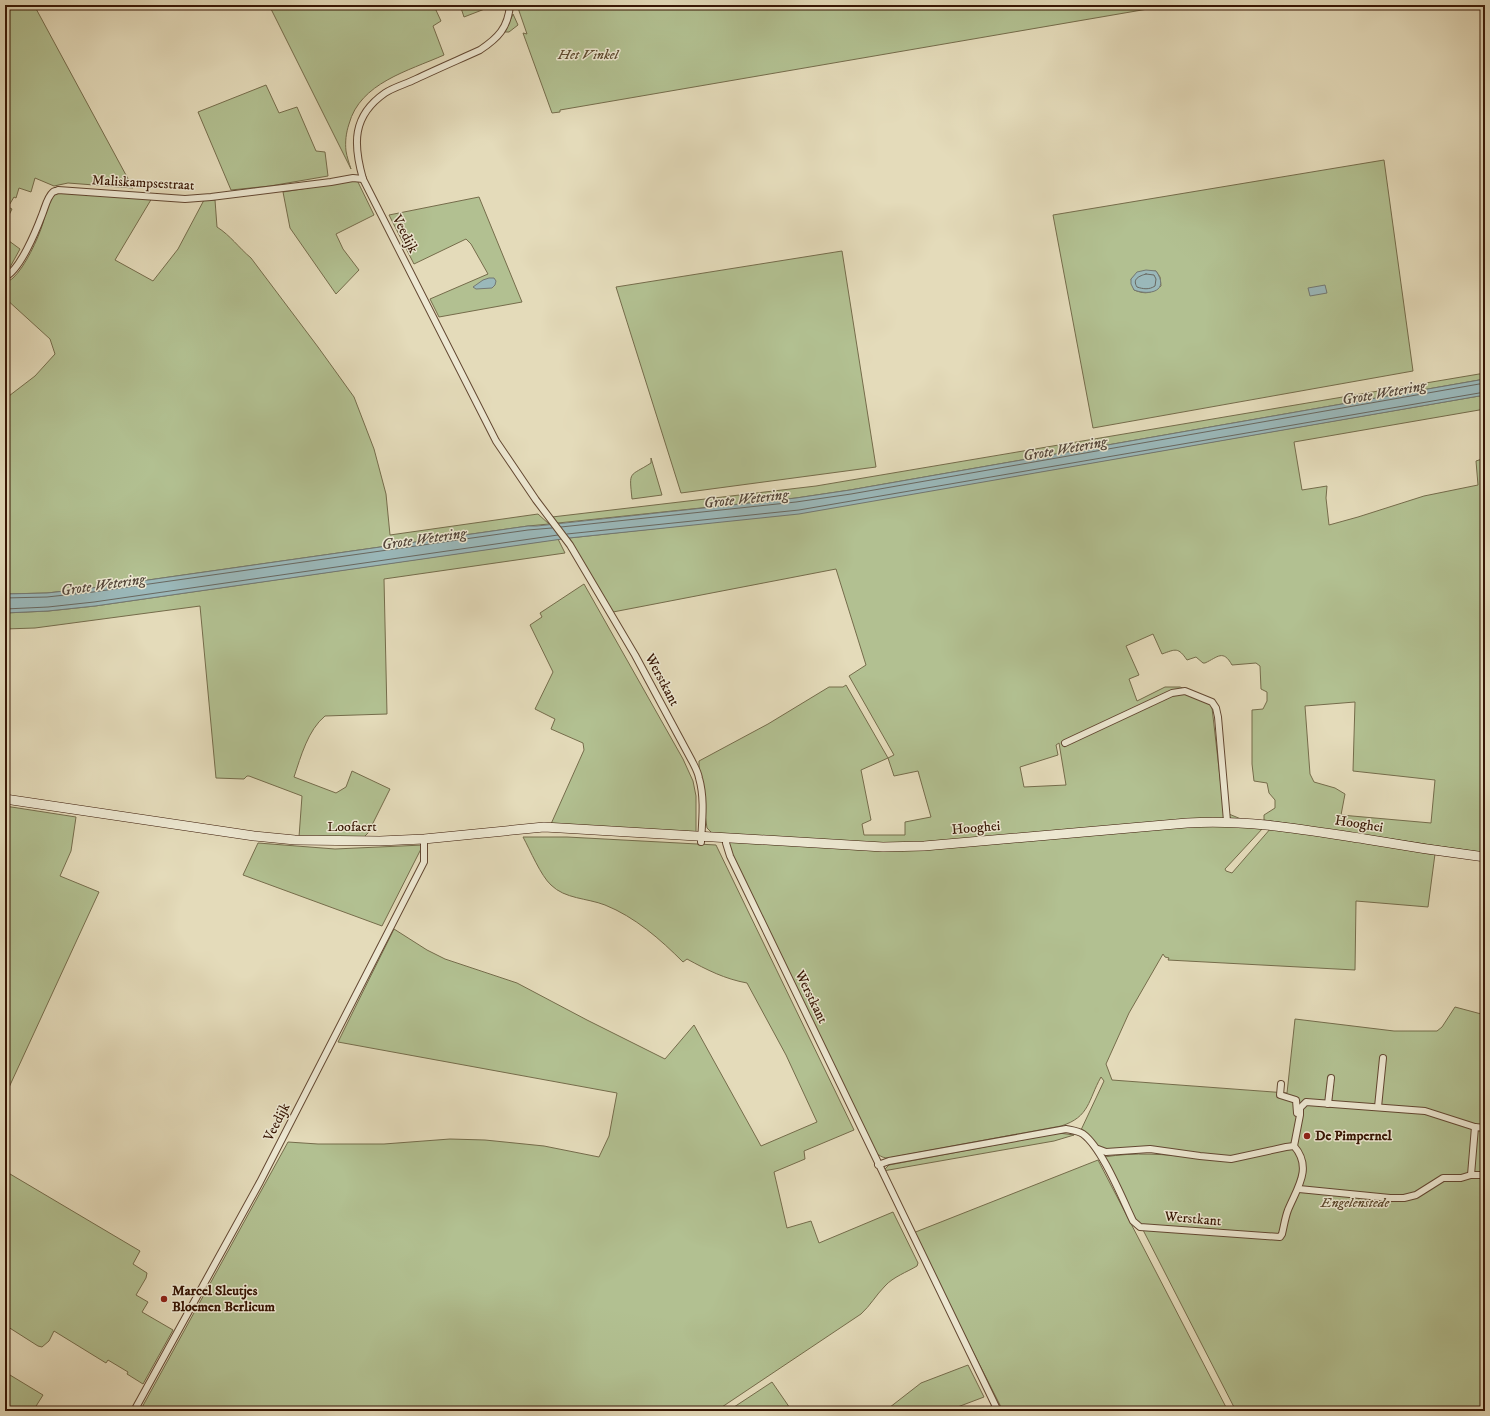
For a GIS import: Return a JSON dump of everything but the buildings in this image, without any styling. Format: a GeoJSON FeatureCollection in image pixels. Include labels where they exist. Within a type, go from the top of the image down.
{"type":"FeatureCollection","features":[{"type":"Feature","properties":{"kind":"street","name":"Veedijk"},"geometry":{"type":"LineString","coordinates":[[510,5],[506,23],[500,34],[492,42],[480,50],[386,93],[372,103],[363,116],[359,126],[356,139],[357,152],[363,179],[496,441],[536,500],[570,545]]}},
{"type":"Feature","properties":{"kind":"street"},"geometry":{"type":"LineString","coordinates":[[353,178],[360,168]]}},
{"type":"Feature","properties":{"kind":"street","name":"Maliskampsestraat"},"geometry":{"type":"LineString","coordinates":[[5,277],[13,271],[28,247],[48,198],[52,192],[58,190],[185,199],[324,183],[353,178],[363,179]]}},
{"type":"Feature","properties":{"kind":"street","name":"Werstkant"},"geometry":{"type":"LineString","coordinates":[[570,545],[635,655],[692,761],[699,778],[702,792],[703,808],[701,839]]}},
{"type":"Feature","properties":{"kind":"street"},"geometry":{"type":"LineString","coordinates":[[1065,743],[1172,693],[1185,692],[1212,702],[1216,708],[1218,717],[1228,821]]}},
{"type":"Feature","properties":{"kind":"street","name":"Loofaert"},"geometry":{"type":"LineString","coordinates":[[5,799],[254,836],[295,840],[353,842],[424,839],[544,827],[701,839],[726,838]]}},
{"type":"Feature","properties":{"kind":"street","name":"Hooghei"},"geometry":{"type":"LineString","coordinates":[[726,838],[883,847],[924,846],[1187,823],[1228,821],[1311,830],[1485,858]]}},
{"type":"Feature","properties":{"kind":"street","name":"Werstkant"},"geometry":{"type":"LineString","coordinates":[[726,838],[730,856],[878,1166],[998,1411]]}},
{"type":"Feature","properties":{"kind":"street","name":"Veedijk"},"geometry":{"type":"LineString","coordinates":[[134,1411],[260,1182],[424,862],[424,839]]}},
{"type":"Feature","properties":{"kind":"street"},"geometry":{"type":"LineString","coordinates":[[1378,1108],[1383,1058]]}},
{"type":"Feature","properties":{"kind":"street"},"geometry":{"type":"LineString","coordinates":[[1328,1104],[1331,1078]]}},
{"type":"Feature","properties":{"kind":"street"},"geometry":{"type":"LineString","coordinates":[[1281,1084],[1280,1095],[1296,1100],[1296,1112],[1299,1118]]}},
{"type":"Feature","properties":{"kind":"street"},"geometry":{"type":"LineString","coordinates":[[1098,1149],[1106,1152],[1150,1149],[1231,1159],[1294,1146],[1300,1108],[1306,1102],[1425,1111],[1475,1127],[1485,1128]]}},
{"type":"Feature","properties":{"kind":"street"},"geometry":{"type":"LineString","coordinates":[[1471,1175],[1475,1127]]}},
{"type":"Feature","properties":{"kind":"street","name":"Werstkant"},"geometry":{"type":"LineString","coordinates":[[878,1166],[889,1161],[1066,1129],[1082,1133],[1098,1149],[1133,1221],[1140,1227],[1280,1237],[1288,1210],[1298,1189],[1303,1170],[1301,1157],[1294,1146]]}},
{"type":"Feature","properties":{"kind":"street"},"geometry":{"type":"LineString","coordinates":[[1298,1189],[1404,1198],[1416,1195],[1443,1178],[1461,1178],[1471,1175],[1485,1175]]}},
{"type":"Feature","properties":{"kind":"green space"},"geometry":{"type":"Polygon","coordinates":[[[5,5],[34,5],[133,188],[68,183],[54,186],[35,178],[31,192],[19,188],[16,198],[14,197],[8,207],[12,209],[5,223],[5,5]]]}},
{"type":"Feature","properties":{"kind":"green space"},"geometry":{"type":"Polygon","coordinates":[[[269,5],[443,5],[435,8],[441,21],[433,26],[444,55],[401,73],[374,88],[363,98],[355,110],[346,134],[346,153],[351,169],[269,5]]]}},
{"type":"Feature","properties":{"kind":"green space"},"geometry":{"type":"Polygon","coordinates":[[[460,5],[495,5],[464,17],[460,5]]]}},
{"type":"Feature","properties":{"kind":"green space","name":"Het Vinkel"},"geometry":{"type":"Polygon","coordinates":[[[517,5],[1171,5],[560,110],[560,112],[552,113],[523,33],[527,34],[517,5]]]}},
{"type":"Feature","properties":{"kind":"green space"},"geometry":{"type":"Polygon","coordinates":[[[513,14],[518,25],[509,32],[505,32],[513,14]]]}},
{"type":"Feature","properties":{"kind":"green space"},"geometry":{"type":"Polygon","coordinates":[[[266,85],[279,113],[297,107],[316,151],[325,152],[328,176],[270,186],[231,190],[198,112],[266,85]]]}},
{"type":"Feature","properties":{"kind":"green space"},"geometry":{"type":"Polygon","coordinates":[[[1384,160],[1413,371],[1093,428],[1053,215],[1384,160]],[[1156,271],[1142,272],[1136,275],[1131,279],[1134,290],[1145,293],[1154,290],[1161,286],[1160,277],[1156,271]]]}},
{"type":"Feature","properties":{"kind":"green space"},"geometry":{"type":"Polygon","coordinates":[[[357,180],[374,215],[336,234],[343,249],[359,270],[336,294],[290,228],[283,192],[357,180]]]}},
{"type":"Feature","properties":{"kind":"green space"},"geometry":{"type":"Polygon","coordinates":[[[59,192],[152,198],[115,260],[153,281],[178,249],[204,200],[215,200],[217,227],[251,258],[354,397],[374,449],[386,494],[390,535],[538,514],[549,524],[92,588],[47,593],[5,594],[5,399],[35,376],[55,354],[50,339],[5,298],[5,283],[13,278],[22,267],[41,230],[46,205],[50,198],[59,192]]]}},
{"type":"Feature","properties":{"kind":"green space"},"geometry":{"type":"Polygon","coordinates":[[[479,197],[522,302],[439,317],[430,299],[488,274],[471,244],[466,239],[414,264],[389,215],[479,197]]]}},
{"type":"Feature","properties":{"kind":"green space"},"geometry":{"type":"Polygon","coordinates":[[[5,238],[20,249],[9,269],[5,273],[5,238]]]}},
{"type":"Feature","properties":{"kind":"green space"},"geometry":{"type":"Polygon","coordinates":[[[842,251],[876,467],[681,493],[616,287],[842,251]]]}},
{"type":"Feature","properties":{"kind":"green space"},"geometry":{"type":"Polygon","coordinates":[[[1485,373],[1485,379],[850,490],[796,498],[558,523],[552,517],[816,486],[1485,373]]]}},
{"type":"Feature","properties":{"kind":"green space","name":"Engelenstede"},"geometry":{"type":"Polygon","coordinates":[[[1485,395],[1485,409],[1294,442],[1302,490],[1327,486],[1326,498],[1329,525],[1424,496],[1478,485],[1476,461],[1485,458],[1485,853],[1264,820],[1264,815],[1275,808],[1275,800],[1269,793],[1267,783],[1254,781],[1252,764],[1252,710],[1263,709],[1267,701],[1267,692],[1261,689],[1260,666],[1256,663],[1232,665],[1226,657],[1223,656],[1217,657],[1205,663],[1196,657],[1187,660],[1179,651],[1176,650],[1162,654],[1153,634],[1126,646],[1139,675],[1129,679],[1137,701],[1165,687],[1180,687],[1211,699],[1224,812],[1263,828],[1225,869],[1226,871],[1232,873],[1271,828],[1435,854],[1428,907],[1356,901],[1355,970],[1168,960],[1169,958],[1165,957],[1163,954],[1129,1013],[1106,1064],[1112,1080],[1287,1093],[1295,1019],[1394,1031],[1437,1031],[1442,1027],[1455,1007],[1485,1015],[1485,1411],[1236,1411],[1104,1157],[1127,1154],[1150,1154],[1196,1158],[1192,1153],[1106,1150],[1099,1147],[1081,1130],[1104,1081],[1101,1077],[1083,1113],[1078,1118],[1061,1126],[888,1158],[880,1156],[874,1150],[722,835],[712,833],[707,828],[699,773],[699,761],[768,724],[829,687],[843,687],[846,685],[888,758],[894,755],[849,676],[866,665],[836,569],[613,612],[569,538],[799,513],[1485,395]],[[1355,702],[1305,706],[1310,774],[1314,782],[1335,788],[1345,794],[1341,815],[1431,823],[1435,780],[1353,771],[1355,702]],[[1059,743],[1056,745],[1058,755],[1020,767],[1024,787],[1066,785],[1059,743]],[[888,758],[861,770],[871,820],[862,824],[864,835],[905,835],[905,822],[931,817],[918,771],[894,776],[888,758]]]}},
{"type":"Feature","properties":{"kind":"green space"},"geometry":{"type":"Polygon","coordinates":[[[651,458],[662,495],[632,499],[632,475],[651,463],[651,458]]]}},
{"type":"Feature","properties":{"kind":"green space"},"geometry":{"type":"Polygon","coordinates":[[[558,539],[565,553],[384,579],[387,714],[325,716],[314,728],[302,752],[294,777],[336,793],[346,787],[352,771],[390,789],[368,833],[363,838],[299,837],[302,796],[249,776],[244,779],[216,778],[200,606],[35,628],[5,629],[5,613],[48,611],[95,606],[558,539]]]}},
{"type":"Feature","properties":{"kind":"green space"},"geometry":{"type":"Polygon","coordinates":[[[584,584],[683,759],[693,781],[696,796],[696,832],[551,824],[584,750],[583,743],[551,729],[555,719],[535,709],[553,672],[530,625],[542,617],[540,613],[584,584]]]}},
{"type":"Feature","properties":{"kind":"green space"},"geometry":{"type":"Polygon","coordinates":[[[5,806],[76,817],[71,851],[60,876],[99,892],[5,1096],[5,806]]]}},
{"type":"Feature","properties":{"kind":"green space"},"geometry":{"type":"Polygon","coordinates":[[[523,837],[567,837],[716,845],[854,1130],[804,1151],[805,1159],[774,1172],[787,1228],[811,1221],[819,1243],[893,1212],[918,1263],[917,1266],[888,1283],[861,1314],[716,1411],[140,1411],[288,1142],[318,1144],[384,1144],[450,1139],[485,1140],[544,1146],[599,1157],[609,1136],[617,1093],[338,1042],[394,929],[427,950],[445,959],[517,983],[665,1059],[694,1025],[761,1146],[817,1122],[786,1055],[747,983],[716,974],[687,959],[683,962],[647,929],[627,916],[605,905],[569,896],[557,890],[543,876],[523,837]]]}},
{"type":"Feature","properties":{"kind":"green space"},"geometry":{"type":"Polygon","coordinates":[[[258,843],[335,849],[423,845],[382,926],[243,875],[258,843]]]}},
{"type":"Feature","properties":{"kind":"green space"},"geometry":{"type":"Polygon","coordinates":[[[1059,1133],[1074,1135],[1054,1141],[883,1171],[889,1165],[1059,1133]]]}},
{"type":"Feature","properties":{"kind":"green space"},"geometry":{"type":"Polygon","coordinates":[[[1098,1160],[1228,1411],[1003,1411],[913,1233],[1098,1160]]]}},
{"type":"Feature","properties":{"kind":"green space"},"geometry":{"type":"Polygon","coordinates":[[[5,1171],[140,1251],[133,1264],[147,1273],[146,1278],[136,1295],[148,1302],[142,1312],[173,1330],[143,1384],[127,1374],[128,1372],[108,1360],[106,1363],[54,1331],[49,1341],[42,1347],[5,1325],[5,1171]]]}},
{"type":"Feature","properties":{"kind":"green space"},"geometry":{"type":"Polygon","coordinates":[[[968,1365],[984,1397],[947,1411],[885,1411],[921,1383],[968,1365]]]}},
{"type":"Feature","properties":{"kind":"green space"},"geometry":{"type":"Polygon","coordinates":[[[5,1372],[43,1395],[33,1411],[5,1411],[5,1372]]]}},
{"type":"Feature","properties":{"kind":"green space"},"geometry":{"type":"Polygon","coordinates":[[[772,1382],[792,1411],[728,1411],[772,1382]]]}},
{"type":"Feature","properties":{"kind":"water"},"geometry":{"type":"Polygon","coordinates":[[[1146,270],[1156,271],[1161,283],[1159,287],[1152,292],[1140,292],[1134,290],[1131,284],[1131,279],[1137,272],[1146,270]]]}},
{"type":"Feature","properties":{"kind":"water"},"geometry":{"type":"Polygon","coordinates":[[[494,278],[496,281],[492,288],[476,289],[473,287],[483,280],[494,278]]]}},
{"type":"Feature","properties":{"kind":"water"},"geometry":{"type":"Polygon","coordinates":[[[1325,285],[1327,293],[1310,296],[1308,288],[1325,285]]]}},
{"type":"Feature","properties":{"kind":"water"},"geometry":{"type":"Polygon","coordinates":[[[1485,379],[1485,395],[799,514],[569,538],[95,606],[48,611],[5,613],[5,594],[47,593],[92,588],[528,526],[796,498],[850,490],[1485,379]]]}},
{"type":"Feature","properties":{"kind":"place","name":"De Pimpernel"},"geometry":{"type":"Point","coordinates":[1307,1136]}},
{"type":"Feature","properties":{"kind":"place","name":"Marcel Sleutjes Bloemen Berlicum"},"geometry":{"type":"Point","coordinates":[164,1299]}},
{"type":"Feature","properties":{"kind":"water label","name":"Grote Wetering"},"geometry":{"type":"Point","coordinates":[1384,393]}},
{"type":"Feature","properties":{"kind":"water label","name":"Grote Wetering"},"geometry":{"type":"Point","coordinates":[1065,449]}},
{"type":"Feature","properties":{"kind":"water label","name":"Grote Wetering"},"geometry":{"type":"Point","coordinates":[746,499]}},
{"type":"Feature","properties":{"kind":"water label","name":"Grote Wetering"},"geometry":{"type":"Point","coordinates":[424,539]}},
{"type":"Feature","properties":{"kind":"water label","name":"Grote Wetering"},"geometry":{"type":"Point","coordinates":[103,585]}}]}
